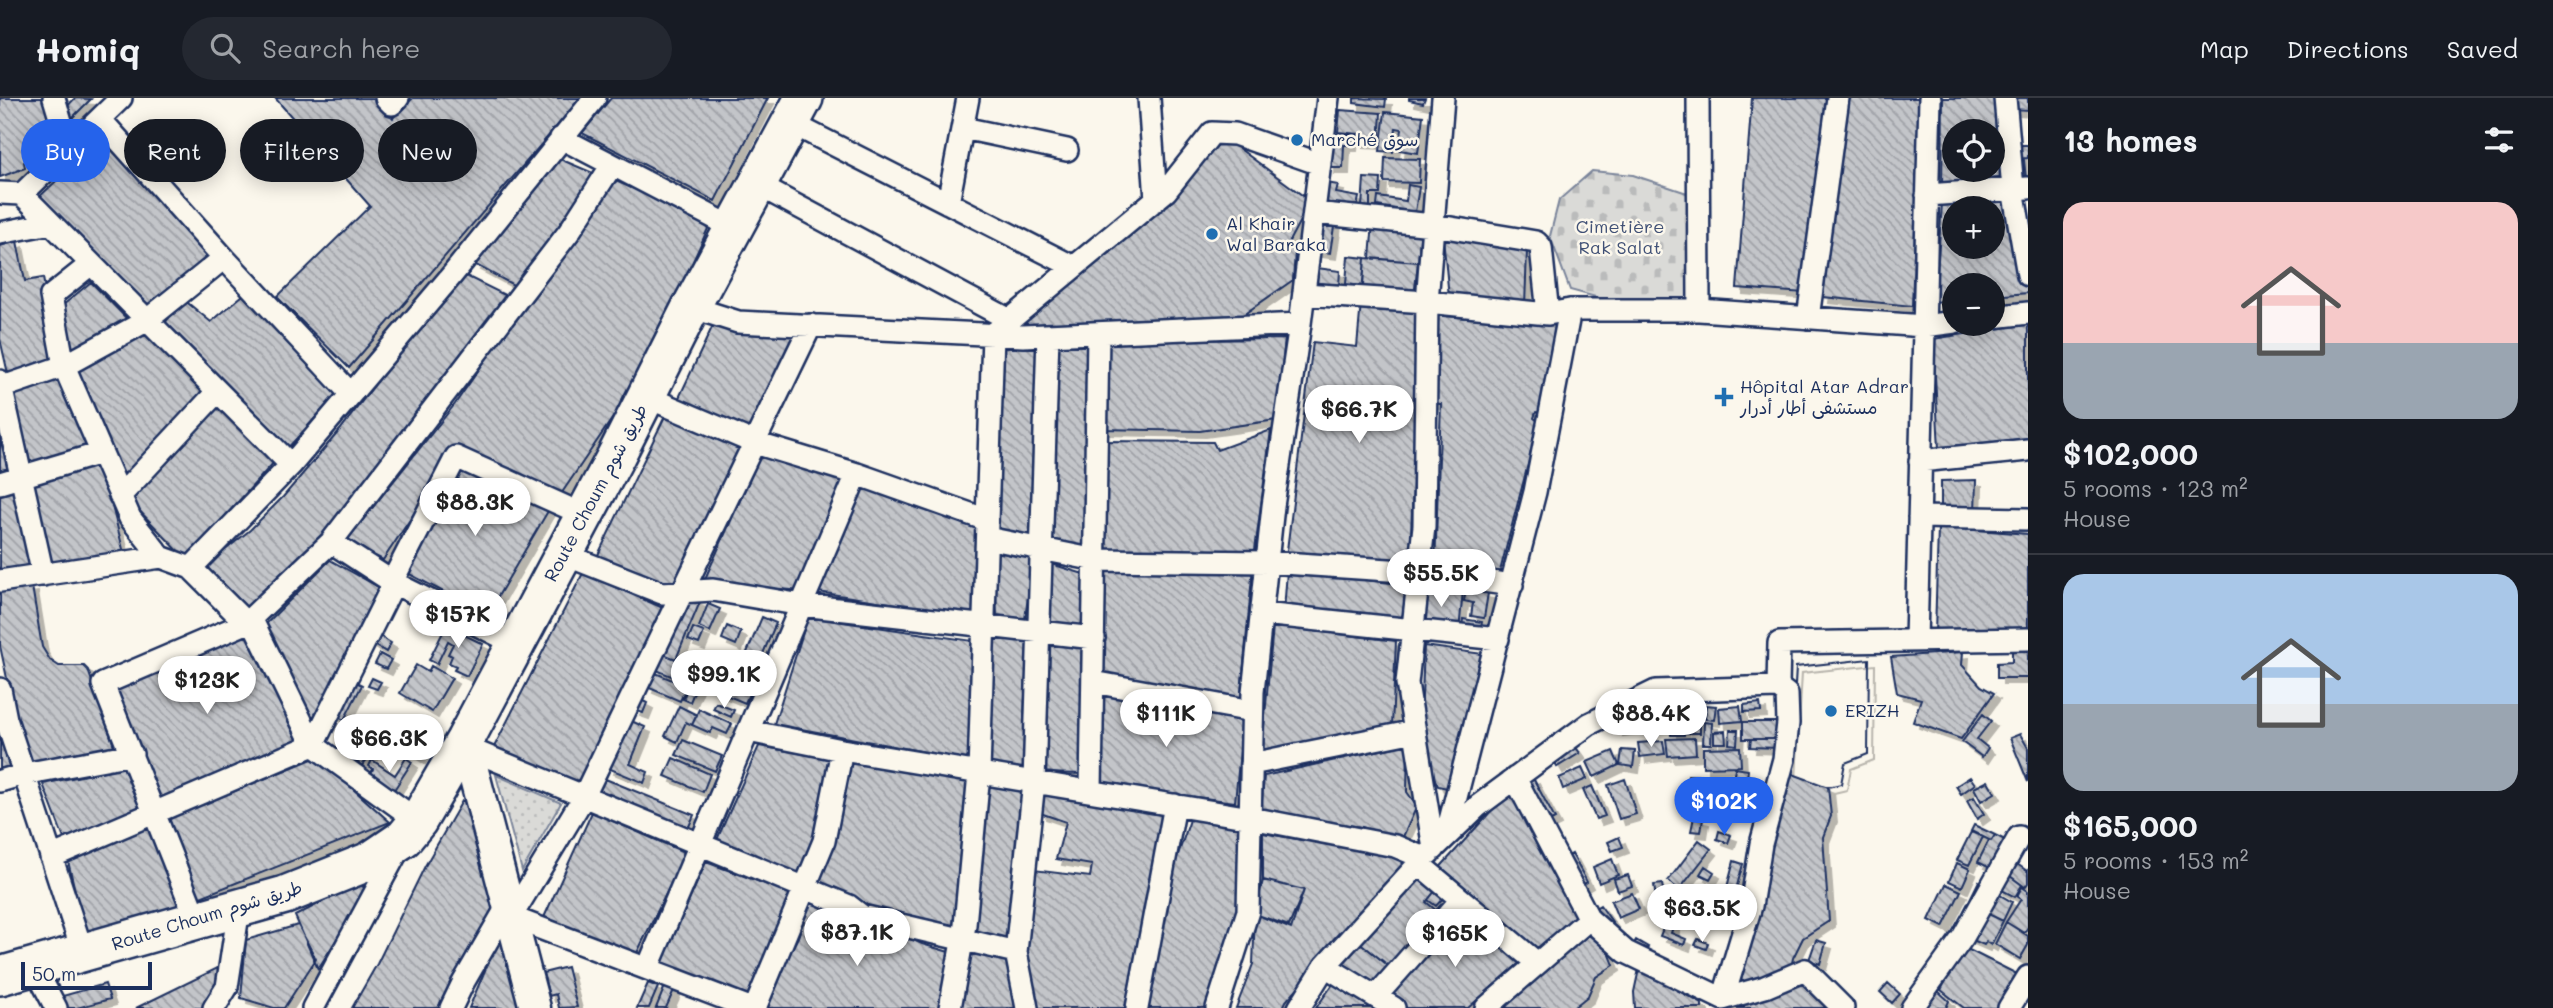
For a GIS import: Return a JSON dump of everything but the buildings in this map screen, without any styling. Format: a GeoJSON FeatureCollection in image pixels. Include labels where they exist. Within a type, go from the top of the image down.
{"type":"FeatureCollection","features":[{"type":"Feature","properties":{"kind":"highway","name":"Route Choum طريق شوم"},"geometry":{"type":"LineString","coordinates":[[17,972],[285,895],[370,860],[411,830],[466,744],[691,307],[798,110]]}},
{"type":"Feature","properties":{"kind":"street"},"geometry":{"type":"LineString","coordinates":[[54,98],[60,119]]}},
{"type":"Feature","properties":{"kind":"street"},"geometry":{"type":"LineString","coordinates":[[100,119],[121,98]]}},
{"type":"Feature","properties":{"kind":"street"},"geometry":{"type":"LineString","coordinates":[[386,98],[392,104],[398,98]]}},
{"type":"Feature","properties":{"kind":"street"},"geometry":{"type":"LineString","coordinates":[[191,568],[291,465],[452,275],[595,98]]}},
{"type":"Feature","properties":{"kind":"street"},"geometry":{"type":"LineString","coordinates":[[948,203],[968,98]]}},
{"type":"Feature","properties":{"kind":"street"},"geometry":{"type":"LineString","coordinates":[[1149,98],[1156,200]]}},
{"type":"Feature","properties":{"kind":"street"},"geometry":{"type":"LineString","coordinates":[[1217,1008],[1248,911],[1252,711],[1279,459],[1300,324],[1328,98]]}},
{"type":"Feature","properties":{"kind":"street"},"geometry":{"type":"LineString","coordinates":[[1443,98],[1427,302],[1424,526],[1407,683],[1431,852],[1461,900],[1537,963]]}},
{"type":"Feature","properties":{"kind":"street"},"geometry":{"type":"LineString","coordinates":[[1698,98],[1699,310]]}},
{"type":"Feature","properties":{"kind":"street"},"geometry":{"type":"LineString","coordinates":[[1808,318],[1838,98]]}},
{"type":"Feature","properties":{"kind":"street"},"geometry":{"type":"LineString","coordinates":[[1916,639],[1930,98]]}},
{"type":"Feature","properties":{"kind":"street"},"geometry":{"type":"LineString","coordinates":[[2005,98],[2020,188],[2028,275]]}},
{"type":"Feature","properties":{"kind":"street"},"geometry":{"type":"LineString","coordinates":[[798,110],[948,203],[1074,268]]}},
{"type":"Feature","properties":{"kind":"street"},"geometry":{"type":"LineString","coordinates":[[962,128],[1068,150]]}},
{"type":"Feature","properties":{"kind":"street"},"geometry":{"type":"LineString","coordinates":[[110,130],[351,394]]}},
{"type":"Feature","properties":{"kind":"street"},"geometry":{"type":"LineString","coordinates":[[950,1008],[962,941],[979,773],[993,334],[1166,191],[1212,133],[1235,134],[1320,164]]}},
{"type":"Feature","properties":{"kind":"street"},"geometry":{"type":"LineString","coordinates":[[561,138],[734,228]]}},
{"type":"Feature","properties":{"kind":"street"},"geometry":{"type":"LineString","coordinates":[[197,921],[103,684],[248,620],[331,542],[569,232],[612,164]]}},
{"type":"Feature","properties":{"kind":"street"},"geometry":{"type":"LineString","coordinates":[[0,194],[22,194],[34,182]]}},
{"type":"Feature","properties":{"kind":"street"},"geometry":{"type":"LineString","coordinates":[[758,185],[1010,320]]}},
{"type":"Feature","properties":{"kind":"street"},"geometry":{"type":"LineString","coordinates":[[1927,195],[2020,188]]}},
{"type":"Feature","properties":{"kind":"street"},"geometry":{"type":"LineString","coordinates":[[22,194],[291,465]]}},
{"type":"Feature","properties":{"kind":"street"},"geometry":{"type":"LineString","coordinates":[[22,194],[28,228]]}},
{"type":"Feature","properties":{"kind":"street"},"geometry":{"type":"LineString","coordinates":[[1314,213],[1433,225],[1536,242],[1541,247],[1548,314]]}},
{"type":"Feature","properties":{"kind":"street"},"geometry":{"type":"LineString","coordinates":[[0,233],[51,223]]}},
{"type":"Feature","properties":{"kind":"street"},"geometry":{"type":"LineString","coordinates":[[43,575],[10,480],[0,385],[64,366],[146,321],[224,258]]}},
{"type":"Feature","properties":{"kind":"street"},"geometry":{"type":"LineString","coordinates":[[91,264],[51,296],[64,366],[130,519],[161,557]]}},
{"type":"Feature","properties":{"kind":"street"},"geometry":{"type":"LineString","coordinates":[[1304,294],[1548,314],[1570,310],[1699,310],[1924,326],[1942,324]]}},
{"type":"Feature","properties":{"kind":"street"},"geometry":{"type":"LineString","coordinates":[[691,307],[738,321],[993,334],[1048,335],[1300,324]]}},
{"type":"Feature","properties":{"kind":"street"},"geometry":{"type":"LineString","coordinates":[[1431,852],[1498,639],[1512,585],[1535,492],[1570,310]]}},
{"type":"Feature","properties":{"kind":"street"},"geometry":{"type":"LineString","coordinates":[[2005,316],[2028,313]]}},
{"type":"Feature","properties":{"kind":"street"},"geometry":{"type":"LineString","coordinates":[[451,1008],[463,983],[583,798],[811,325]]}},
{"type":"Feature","properties":{"kind":"street"},"geometry":{"type":"LineString","coordinates":[[1090,791],[1098,333]]}},
{"type":"Feature","properties":{"kind":"street"},"geometry":{"type":"LineString","coordinates":[[1027,1008],[1016,953],[1034,782],[1048,335]]}},
{"type":"Feature","properties":{"kind":"street"},"geometry":{"type":"LineString","coordinates":[[120,496],[217,392]]}},
{"type":"Feature","properties":{"kind":"street"},"geometry":{"type":"LineString","coordinates":[[647,397],[755,443],[858,474],[1041,549],[1096,560],[1268,562],[1419,572],[1512,585]]}},
{"type":"Feature","properties":{"kind":"street"},"geometry":{"type":"LineString","coordinates":[[1920,461],[2028,450]]}},
{"type":"Feature","properties":{"kind":"street"},"geometry":{"type":"LineString","coordinates":[[10,480],[101,453]]}},
{"type":"Feature","properties":{"kind":"street"},"geometry":{"type":"LineString","coordinates":[[51,857],[313,745],[456,457],[584,516]]}},
{"type":"Feature","properties":{"kind":"street"},"geometry":{"type":"LineString","coordinates":[[648,967],[858,474]]}},
{"type":"Feature","properties":{"kind":"street"},"geometry":{"type":"LineString","coordinates":[[1919,517],[2028,519]]}},
{"type":"Feature","properties":{"kind":"street"},"geometry":{"type":"LineString","coordinates":[[331,542],[393,582],[516,644]]}},
{"type":"Feature","properties":{"kind":"street"},"geometry":{"type":"LineString","coordinates":[[563,554],[662,593],[713,590],[802,605],[1094,638]]}},
{"type":"Feature","properties":{"kind":"street"},"geometry":{"type":"LineString","coordinates":[[0,581],[161,557],[191,568],[248,620],[313,745],[411,830],[313,1008]]}},
{"type":"Feature","properties":{"kind":"street"},"geometry":{"type":"LineString","coordinates":[[1263,614],[1498,639]]}},
{"type":"Feature","properties":{"kind":"street"},"geometry":{"type":"LineString","coordinates":[[1778,687],[1779,643],[2028,639]]}},
{"type":"Feature","properties":{"kind":"street"},"geometry":{"type":"LineString","coordinates":[[1093,682],[1252,711]]}},
{"type":"Feature","properties":{"kind":"street"},"geometry":{"type":"LineString","coordinates":[[1299,1008],[1325,966],[1431,852],[1478,806],[1589,724],[1656,691],[1778,687],[1787,694],[1788,723],[1784,759],[1762,844],[1751,906],[1723,999]]}},
{"type":"Feature","properties":{"kind":"street"},"geometry":{"type":"LineString","coordinates":[[0,689],[3,720],[24,774],[83,953]]}},
{"type":"Feature","properties":{"kind":"street"},"geometry":{"type":"LineString","coordinates":[[748,731],[842,750],[1251,818],[1431,852]]}},
{"type":"Feature","properties":{"kind":"street"},"geometry":{"type":"LineString","coordinates":[[1251,764],[1415,731]]}},
{"type":"Feature","properties":{"kind":"street"},"geometry":{"type":"LineString","coordinates":[[466,744],[583,798],[849,906],[862,916],[1016,953]]}},
{"type":"Feature","properties":{"kind":"street"},"geometry":{"type":"LineString","coordinates":[[466,744],[535,1008]]}},
{"type":"Feature","properties":{"kind":"street"},"geometry":{"type":"LineString","coordinates":[[510,911],[752,1008],[824,841],[842,750]]}},
{"type":"Feature","properties":{"kind":"street"},"geometry":{"type":"LineString","coordinates":[[0,781],[132,754]]}},
{"type":"Feature","properties":{"kind":"street"},"geometry":{"type":"LineString","coordinates":[[1516,778],[1589,919],[1626,952],[1723,999],[1765,987],[1805,970],[1843,1008]]}},
{"type":"Feature","properties":{"kind":"street"},"geometry":{"type":"LineString","coordinates":[[1137,1008],[1175,805]]}},
{"type":"Feature","properties":{"kind":"street"},"geometry":{"type":"LineString","coordinates":[[1912,1008],[1963,937],[2019,837]]}},
{"type":"Feature","properties":{"kind":"street"},"geometry":{"type":"LineString","coordinates":[[1325,966],[1386,1002],[1461,900]]}},
{"type":"Feature","properties":{"kind":"street"},"geometry":{"type":"LineString","coordinates":[[214,1008],[227,987],[239,908]]}},
{"type":"Feature","properties":{"kind":"street"},"geometry":{"type":"LineString","coordinates":[[1486,1008],[1589,919]]}},
{"type":"Feature","properties":{"kind":"street"},"geometry":{"type":"LineString","coordinates":[[17,972],[56,1008]]}},
{"type":"Feature","properties":{"kind":"street"},"geometry":{"type":"LineString","coordinates":[[2008,1008],[2028,977]]}},
{"type":"Feature","properties":{"kind":"green space","name":"Cimetière Rak Salat"},"geometry":{"type":"Polygon","coordinates":[[[1592,171],[1633,175],[1693,195],[1688,301],[1643,310],[1570,290],[1550,236],[1559,200],[1592,171]]]}},
{"type":"Feature","properties":{"kind":"green space"},"geometry":{"type":"Polygon","coordinates":[[[496,775],[561,803],[522,871],[496,775]]]}},
{"type":"Feature","properties":{"kind":"place","name":"Marché سوق"},"geometry":{"type":"Point","coordinates":[1297,140]}},
{"type":"Feature","properties":{"kind":"place","name":"Al Khair Wal Baraka"},"geometry":{"type":"Point","coordinates":[1212,234]}},
{"type":"Feature","properties":{"kind":"place","name":"Hôpital Atar Adrar مستشفى أطار أدرار"},"geometry":{"type":"Point","coordinates":[1724,397]}},
{"type":"Feature","properties":{"kind":"place","name":"ERIZH"},"geometry":{"type":"Point","coordinates":[1831,711]}}]}
